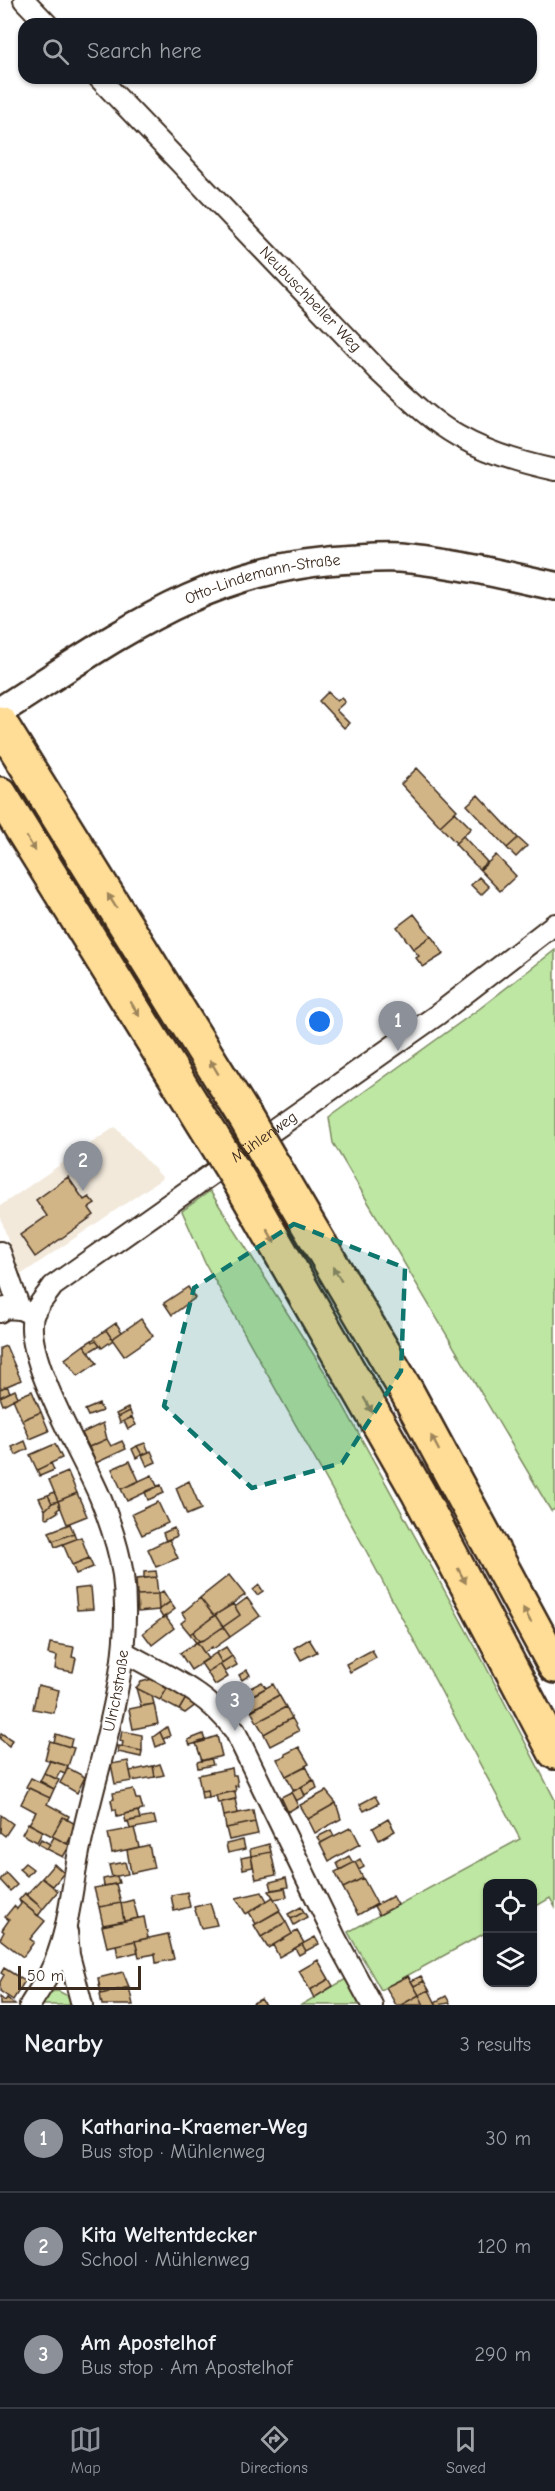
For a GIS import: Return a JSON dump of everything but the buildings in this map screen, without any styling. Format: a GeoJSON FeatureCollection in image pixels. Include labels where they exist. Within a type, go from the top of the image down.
{"type":"FeatureCollection","features":[{"type":"Feature","properties":{"kind":"highway"},"geometry":{"type":"LineString","coordinates":[[2,722],[245,1117],[407,1392],[555,1666]]}},
{"type":"Feature","properties":{"kind":"highway"},"geometry":{"type":"LineString","coordinates":[[0,794],[242,1185],[418,1492],[555,1752]]}},
{"type":"Feature","properties":{"kind":"street"},"geometry":{"type":"LineString","coordinates":[[24,0],[41,18]]}},
{"type":"Feature","properties":{"kind":"street","name":"Neubuschbeller Weg"},"geometry":{"type":"LineString","coordinates":[[105,84],[380,372],[424,412],[458,436],[525,464],[555,470]]}},
{"type":"Feature","properties":{"kind":"street","name":"Otto-Lindemann-Straße"},"geometry":{"type":"LineString","coordinates":[[2,722],[124,631],[168,607],[210,588],[292,565],[339,559],[396,558],[447,563],[555,586]]}},
{"type":"Feature","properties":{"kind":"street","name":"Mühlenweg"},"geometry":{"type":"LineString","coordinates":[[27,1312],[53,1286],[437,1015],[555,924]]}},
{"type":"Feature","properties":{"kind":"street"},"geometry":{"type":"LineString","coordinates":[[0,1252],[27,1312]]}},
{"type":"Feature","properties":{"kind":"street"},"geometry":{"type":"LineString","coordinates":[[0,1312],[4,1308],[27,1312]]}},
{"type":"Feature","properties":{"kind":"street","name":"Ulrichstraße"},"geometry":{"type":"LineString","coordinates":[[27,1312],[32,1341],[45,1379],[100,1497],[115,1538],[122,1574],[125,1611],[124,1652],[118,1690],[80,1844],[66,1925],[50,1973],[30,2005]]}},
{"type":"Feature","properties":{"kind":"street"},"geometry":{"type":"LineString","coordinates":[[124,1652],[203,1697],[222,1712],[235,1731],[336,1939],[372,2005]]}},
{"type":"Feature","properties":{"kind":"street"},"geometry":{"type":"LineString","coordinates":[[66,1925],[69,1954],[82,2005]]}},
{"type":"Feature","properties":{"kind":"street"},"geometry":{"type":"LineString","coordinates":[[41,1987],[60,1978],[76,1986]]}},
{"type":"Feature","properties":{"kind":"highlighted area"},"geometry":{"type":"Polygon","coordinates":[[[294,1224],[405,1268],[401,1371],[342,1463],[252,1488],[164,1406],[194,1288],[294,1224]]]}},
{"type":"Feature","properties":{"kind":"shaded area"},"geometry":{"type":"Polygon","coordinates":[[[115,1127],[163,1178],[19,1276],[0,1215],[0,1206],[115,1127]]]}},
{"type":"Feature","properties":{"kind":"green space"},"geometry":{"type":"Polygon","coordinates":[[[555,950],[555,1509],[551,1511],[333,1143],[329,1117],[479,1009],[555,950]]]}},
{"type":"Feature","properties":{"kind":"green space"},"geometry":{"type":"Polygon","coordinates":[[[210,1191],[326,1374],[482,1659],[555,1800],[555,1907],[550,1898],[537,1906],[537,1879],[483,1879],[483,1934],[381,1990],[348,1932],[520,1839],[363,1545],[205,1263],[182,1211],[210,1191]]]}},
{"type":"Feature","properties":{"kind":"green space"},"geometry":{"type":"Polygon","coordinates":[[[346,1979],[361,2005],[301,2005],[346,1979]]]}},
{"type":"Feature","properties":{"kind":"green space"},"geometry":{"type":"Polygon","coordinates":[[[58,1991],[68,1996],[73,2005],[38,2005],[49,1992],[58,1991]]]}},
{"type":"Feature","properties":{"kind":"place","name":"Katharina-Kraemer-Weg"},"geometry":{"type":"Point","coordinates":[398,1051]}},
{"type":"Feature","properties":{"kind":"place","name":"Kita Weltentdecker"},"geometry":{"type":"Point","coordinates":[83,1191]}},
{"type":"Feature","properties":{"kind":"place","name":"Am Apostelhof"},"geometry":{"type":"Point","coordinates":[235,1731]}}]}
